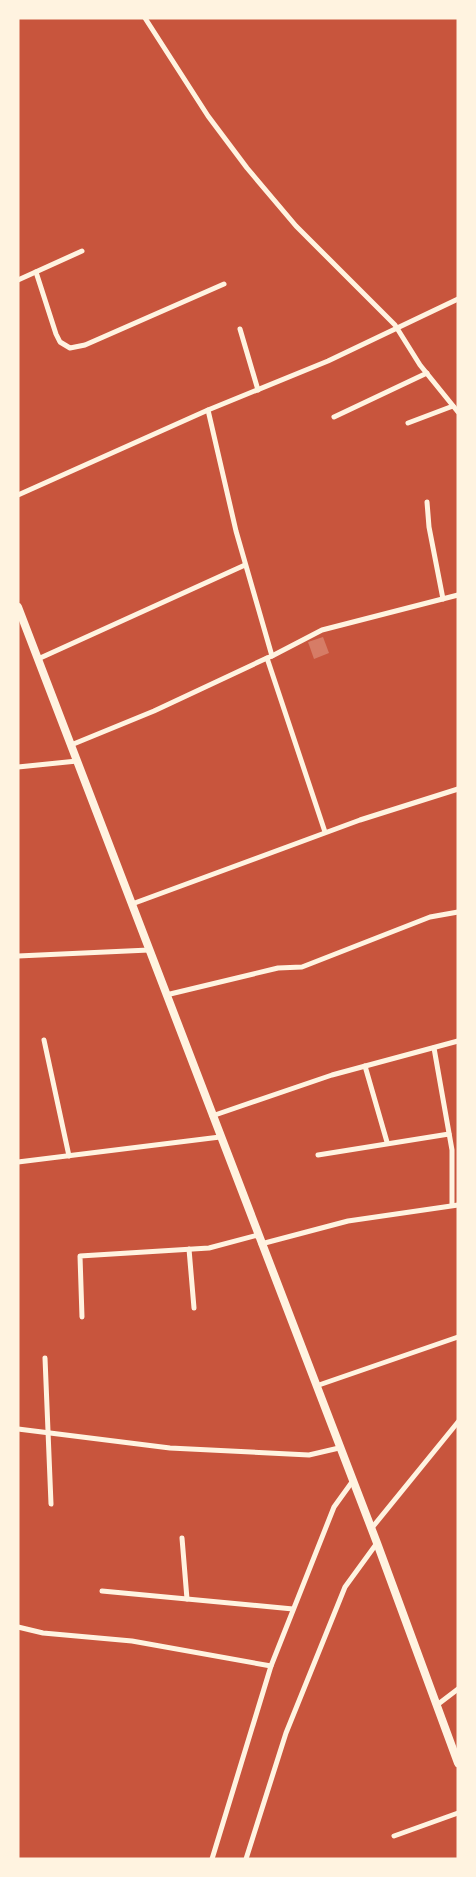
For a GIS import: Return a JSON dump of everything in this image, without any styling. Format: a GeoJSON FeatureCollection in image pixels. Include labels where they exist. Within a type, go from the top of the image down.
{"type":"FeatureCollection","features":[{"type":"Feature","properties":{"kind":"main road"},"geometry":{"type":"LineString","coordinates":[[18,607],[377,1543],[436,1705],[454,1743],[458,1763]]}},
{"type":"Feature","properties":{"kind":"street"},"geometry":{"type":"LineString","coordinates":[[144,18],[208,117],[263,189],[296,226],[398,329],[427,373],[458,412]]}},
{"type":"Feature","properties":{"kind":"street"},"geometry":{"type":"LineString","coordinates":[[18,280],[82,251]]}},
{"type":"Feature","properties":{"kind":"street"},"geometry":{"type":"LineString","coordinates":[[36,272],[56,334],[60,342],[70,348],[85,345],[224,284]]}},
{"type":"Feature","properties":{"kind":"street"},"geometry":{"type":"LineString","coordinates":[[18,495],[208,410],[398,329],[458,299]]}},
{"type":"Feature","properties":{"kind":"street"},"geometry":{"type":"LineString","coordinates":[[240,329],[258,390]]}},
{"type":"Feature","properties":{"kind":"street"},"geometry":{"type":"LineString","coordinates":[[334,417],[427,373]]}},
{"type":"Feature","properties":{"kind":"street"},"geometry":{"type":"LineString","coordinates":[[408,423],[453,406]]}},
{"type":"Feature","properties":{"kind":"street"},"geometry":{"type":"LineString","coordinates":[[208,410],[270,657],[325,832]]}},
{"type":"Feature","properties":{"kind":"street"},"geometry":{"type":"LineString","coordinates":[[427,502],[429,527],[443,599]]}},
{"type":"Feature","properties":{"kind":"street"},"geometry":{"type":"LineString","coordinates":[[38,659],[246,565]]}},
{"type":"Feature","properties":{"kind":"street"},"geometry":{"type":"LineString","coordinates":[[71,745],[270,657],[322,630],[458,595]]}},
{"type":"Feature","properties":{"kind":"street"},"geometry":{"type":"LineString","coordinates":[[18,767],[77,761]]}},
{"type":"Feature","properties":{"kind":"street"},"geometry":{"type":"LineString","coordinates":[[132,904],[325,832],[458,789]]}},
{"type":"Feature","properties":{"kind":"street"},"geometry":{"type":"LineString","coordinates":[[166,995],[278,968],[302,967],[430,917],[458,912]]}},
{"type":"Feature","properties":{"kind":"street"},"geometry":{"type":"LineString","coordinates":[[18,956],[149,950]]}},
{"type":"Feature","properties":{"kind":"street"},"geometry":{"type":"LineString","coordinates":[[44,1040],[69,1156]]}},
{"type":"Feature","properties":{"kind":"street"},"geometry":{"type":"LineString","coordinates":[[212,1116],[365,1066],[458,1041]]}},
{"type":"Feature","properties":{"kind":"street"},"geometry":{"type":"LineString","coordinates":[[261,1244],[348,1221],[455,1205],[452,1150],[434,1048]]}},
{"type":"Feature","properties":{"kind":"street"},"geometry":{"type":"LineString","coordinates":[[365,1066],[387,1142]]}},
{"type":"Feature","properties":{"kind":"street"},"geometry":{"type":"LineString","coordinates":[[318,1155],[387,1142],[449,1134]]}},
{"type":"Feature","properties":{"kind":"street"},"geometry":{"type":"LineString","coordinates":[[18,1162],[220,1137]]}},
{"type":"Feature","properties":{"kind":"street"},"geometry":{"type":"LineString","coordinates":[[82,1317],[80,1256],[209,1248],[258,1235]]}},
{"type":"Feature","properties":{"kind":"street"},"geometry":{"type":"LineString","coordinates":[[189,1250],[194,1308]]}},
{"type":"Feature","properties":{"kind":"street"},"geometry":{"type":"LineString","coordinates":[[316,1386],[458,1337]]}},
{"type":"Feature","properties":{"kind":"street"},"geometry":{"type":"LineString","coordinates":[[45,1358],[51,1504]]}},
{"type":"Feature","properties":{"kind":"street"},"geometry":{"type":"LineString","coordinates":[[371,1529],[458,1422]]}},
{"type":"Feature","properties":{"kind":"street"},"geometry":{"type":"LineString","coordinates":[[18,1429],[170,1448],[309,1455],[339,1448]]}},
{"type":"Feature","properties":{"kind":"street"},"geometry":{"type":"LineString","coordinates":[[212,1859],[271,1666],[334,1507],[352,1482]]}},
{"type":"Feature","properties":{"kind":"street"},"geometry":{"type":"LineString","coordinates":[[182,1538],[187,1599]]}},
{"type":"Feature","properties":{"kind":"street"},"geometry":{"type":"LineString","coordinates":[[246,1859],[286,1733],[345,1587],[377,1543]]}},
{"type":"Feature","properties":{"kind":"street"},"geometry":{"type":"LineString","coordinates":[[102,1591],[293,1609]]}},
{"type":"Feature","properties":{"kind":"street"},"geometry":{"type":"LineString","coordinates":[[18,1627],[43,1633],[132,1641],[271,1666]]}},
{"type":"Feature","properties":{"kind":"street"},"geometry":{"type":"LineString","coordinates":[[436,1705],[458,1689]]}},
{"type":"Feature","properties":{"kind":"street"},"geometry":{"type":"LineString","coordinates":[[394,1836],[458,1813]]}},
{"type":"Feature","properties":{"kind":"building"},"geometry":{"type":"Polygon","coordinates":[[[323,637],[329,653],[314,659],[308,642],[323,637]]]}}]}
